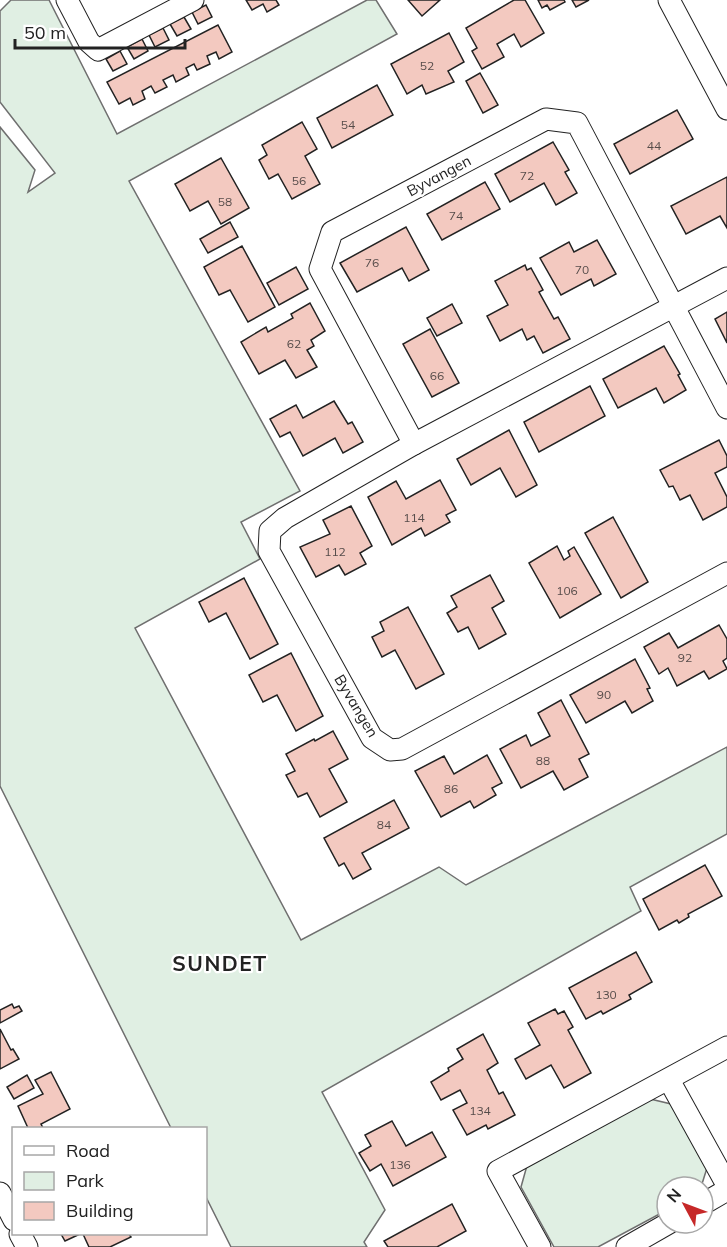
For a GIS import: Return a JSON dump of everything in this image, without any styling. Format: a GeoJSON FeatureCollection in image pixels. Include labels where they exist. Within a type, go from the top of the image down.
{"type":"FeatureCollection","features":[{"type":"Feature","properties":{"kind":"street"},"geometry":{"type":"LineString","coordinates":[[67,0],[89,42],[98,50],[193,0]]}},
{"type":"Feature","properties":{"kind":"street"},"geometry":{"type":"LineString","coordinates":[[669,0],[727,108]]}},
{"type":"Feature","properties":{"kind":"street","name":"Byvangen"},"geometry":{"type":"LineString","coordinates":[[414,444],[320,270],[332,232],[546,119],[577,123],[727,408]]}},
{"type":"Feature","properties":{"kind":"street","name":"Byvangen"},"geometry":{"type":"LineString","coordinates":[[727,278],[414,444],[285,518],[270,531],[268,551],[372,738],[390,750],[402,749],[727,573]]}},
{"type":"Feature","properties":{"kind":"street"},"geometry":{"type":"LineString","coordinates":[[540,1247],[498,1171],[727,1047]]}},
{"type":"Feature","properties":{"kind":"street"},"geometry":{"type":"LineString","coordinates":[[669,1080],[727,1185]]}},
{"type":"Feature","properties":{"kind":"street"},"geometry":{"type":"LineString","coordinates":[[0,1193],[12,1216]]}},
{"type":"Feature","properties":{"kind":"street"},"geometry":{"type":"LineString","coordinates":[[627,1247],[655,1231]]}},
{"type":"Feature","properties":{"kind":"green space"},"geometry":{"type":"Polygon","coordinates":[[[11,0],[49,0],[117,134],[367,0],[376,0],[397,34],[129,181],[300,491],[241,522],[260,559],[135,628],[301,940],[439,867],[466,885],[727,747],[727,834],[630,887],[641,911],[322,1092],[385,1210],[364,1242],[367,1247],[231,1247],[207,1199],[207,1127],[170,1127],[0,786],[0,127],[35,170],[28,192],[55,173],[0,102],[0,11],[11,0]]]}},
{"type":"Feature","properties":{"kind":"green space"},"geometry":{"type":"Polygon","coordinates":[[[646,1098],[671,1104],[707,1168],[705,1175],[655,1175],[655,1216],[598,1247],[554,1247],[521,1187],[528,1162],[646,1098]]]}},
{"type":"Feature","properties":{"kind":"building"},"geometry":{"type":"Polygon","coordinates":[[[246,0],[276,0],[279,5],[267,12],[263,4],[252,10],[246,0]]]}},
{"type":"Feature","properties":{"kind":"building"},"geometry":{"type":"Polygon","coordinates":[[[408,0],[440,0],[422,16],[408,0]]]}},
{"type":"Feature","properties":{"kind":"building"},"geometry":{"type":"Polygon","coordinates":[[[514,0],[525,0],[544,33],[521,47],[514,34],[497,44],[504,57],[482,69],[472,51],[477,48],[466,28],[514,0]]]}},
{"type":"Feature","properties":{"kind":"building"},"geometry":{"type":"Polygon","coordinates":[[[538,0],[564,0],[565,2],[550,10],[547,5],[542,8],[538,0]]]}},
{"type":"Feature","properties":{"kind":"building"},"geometry":{"type":"Polygon","coordinates":[[[572,0],[589,0],[576,7],[572,0]]]}},
{"type":"Feature","properties":{"kind":"building"},"geometry":{"type":"Polygon","coordinates":[[[206,5],[212,17],[198,24],[192,12],[206,5]]]}},
{"type":"Feature","properties":{"kind":"building"},"geometry":{"type":"Polygon","coordinates":[[[184,17],[191,29],[177,36],[170,24],[184,17]]]}},
{"type":"Feature","properties":{"kind":"building"},"geometry":{"type":"Polygon","coordinates":[[[218,25],[232,52],[219,59],[216,52],[207,56],[210,64],[197,70],[194,64],[186,68],[189,75],[176,82],[173,75],[163,80],[167,87],[155,93],[151,86],[142,91],[145,99],[133,105],[130,98],[119,104],[107,82],[218,25]]]}},
{"type":"Feature","properties":{"kind":"building"},"geometry":{"type":"Polygon","coordinates":[[[163,28],[169,40],[155,47],[149,35],[163,28]]]}},
{"type":"Feature","properties":{"kind":"building"},"geometry":{"type":"Polygon","coordinates":[[[449,33],[464,62],[448,71],[454,82],[426,94],[422,85],[407,94],[391,64],[449,33]]]}},
{"type":"Feature","properties":{"kind":"building"},"geometry":{"type":"Polygon","coordinates":[[[142,39],[148,51],[134,59],[127,47],[142,39]]]}},
{"type":"Feature","properties":{"kind":"building"},"geometry":{"type":"Polygon","coordinates":[[[120,51],[127,64],[113,71],[106,59],[120,51]]]}},
{"type":"Feature","properties":{"kind":"building"},"geometry":{"type":"Polygon","coordinates":[[[480,73],[498,105],[483,113],[466,81],[480,73]]]}},
{"type":"Feature","properties":{"kind":"building"},"geometry":{"type":"Polygon","coordinates":[[[377,85],[393,115],[332,148],[317,118],[377,85]]]}},
{"type":"Feature","properties":{"kind":"building"},"geometry":{"type":"Polygon","coordinates":[[[677,110],[693,139],[630,174],[614,144],[677,110]]]}},
{"type":"Feature","properties":{"kind":"building"},"geometry":{"type":"Polygon","coordinates":[[[302,122],[317,149],[305,156],[320,184],[292,199],[278,174],[269,179],[259,160],[267,155],[262,145],[302,122]]]}},
{"type":"Feature","properties":{"kind":"building"},"geometry":{"type":"Polygon","coordinates":[[[553,142],[569,170],[565,172],[577,193],[556,205],[544,183],[510,202],[495,174],[553,142]]]}},
{"type":"Feature","properties":{"kind":"building"},"geometry":{"type":"Polygon","coordinates":[[[221,158],[249,208],[221,224],[208,201],[190,211],[175,184],[221,158]]]}},
{"type":"Feature","properties":{"kind":"building"},"geometry":{"type":"Polygon","coordinates":[[[727,177],[727,228],[720,216],[686,234],[671,206],[727,177]]]}},
{"type":"Feature","properties":{"kind":"building"},"geometry":{"type":"Polygon","coordinates":[[[485,182],[500,209],[442,240],[427,214],[485,182]]]}},
{"type":"Feature","properties":{"kind":"building"},"geometry":{"type":"Polygon","coordinates":[[[230,222],[238,237],[208,253],[200,239],[230,222]]]}},
{"type":"Feature","properties":{"kind":"building"},"geometry":{"type":"Polygon","coordinates":[[[406,227],[429,270],[409,281],[402,268],[357,292],[340,263],[406,227]]]}},
{"type":"Feature","properties":{"kind":"building"},"geometry":{"type":"Polygon","coordinates":[[[597,240],[616,274],[594,286],[591,279],[561,295],[540,258],[569,242],[574,252],[597,240]]]}},
{"type":"Feature","properties":{"kind":"building"},"geometry":{"type":"Polygon","coordinates":[[[242,246],[275,307],[248,322],[230,290],[219,295],[204,267],[242,246]]]}},
{"type":"Feature","properties":{"kind":"building"},"geometry":{"type":"Polygon","coordinates":[[[525,265],[527,270],[531,268],[543,290],[539,292],[554,319],[558,317],[570,339],[543,353],[534,336],[527,340],[522,329],[500,341],[487,316],[508,305],[495,281],[525,265]]]}},
{"type":"Feature","properties":{"kind":"building"},"geometry":{"type":"Polygon","coordinates":[[[296,267],[308,289],[279,305],[267,283],[296,267]]]}},
{"type":"Feature","properties":{"kind":"building"},"geometry":{"type":"Polygon","coordinates":[[[310,303],[325,331],[311,340],[314,346],[307,350],[317,367],[296,378],[285,360],[259,374],[241,342],[266,327],[268,332],[293,318],[291,314],[310,303]]]}},
{"type":"Feature","properties":{"kind":"building"},"geometry":{"type":"Polygon","coordinates":[[[452,304],[462,323],[437,336],[427,318],[452,304]]]}},
{"type":"Feature","properties":{"kind":"building"},"geometry":{"type":"Polygon","coordinates":[[[727,312],[727,343],[715,319],[727,312]]]}},
{"type":"Feature","properties":{"kind":"building"},"geometry":{"type":"Polygon","coordinates":[[[430,329],[459,383],[432,397],[403,344],[430,329]]]}},
{"type":"Feature","properties":{"kind":"building"},"geometry":{"type":"Polygon","coordinates":[[[664,346],[686,390],[664,403],[656,388],[618,408],[603,379],[664,346]]]}},
{"type":"Feature","properties":{"kind":"building"},"geometry":{"type":"Polygon","coordinates":[[[590,386],[605,416],[539,452],[524,422],[590,386]]]}},
{"type":"Feature","properties":{"kind":"building"},"geometry":{"type":"Polygon","coordinates":[[[334,401],[348,424],[352,422],[363,442],[343,453],[335,438],[303,456],[290,432],[280,437],[270,419],[296,405],[303,418],[334,401]]]}},
{"type":"Feature","properties":{"kind":"building"},"geometry":{"type":"Polygon","coordinates":[[[509,430],[537,485],[516,497],[500,468],[471,485],[457,459],[509,430]]]}},
{"type":"Feature","properties":{"kind":"building"},"geometry":{"type":"Polygon","coordinates":[[[719,440],[727,456],[727,467],[715,473],[727,497],[727,507],[703,520],[690,495],[680,500],[673,486],[669,487],[660,470],[719,440]]]}},
{"type":"Feature","properties":{"kind":"building"},"geometry":{"type":"Polygon","coordinates":[[[440,480],[456,510],[446,515],[450,522],[425,536],[421,528],[392,545],[368,497],[396,481],[406,499],[440,480]]]}},
{"type":"Feature","properties":{"kind":"building"},"geometry":{"type":"Polygon","coordinates":[[[351,506],[372,546],[360,553],[366,564],[345,575],[339,565],[316,577],[300,547],[330,534],[323,520],[351,506]]]}},
{"type":"Feature","properties":{"kind":"building"},"geometry":{"type":"Polygon","coordinates":[[[613,517],[648,582],[621,598],[585,533],[613,517]]]}},
{"type":"Feature","properties":{"kind":"building"},"geometry":{"type":"Polygon","coordinates":[[[557,546],[564,560],[570,556],[568,551],[574,547],[601,594],[560,618],[529,563],[557,546]]]}},
{"type":"Feature","properties":{"kind":"building"},"geometry":{"type":"Polygon","coordinates":[[[490,575],[504,601],[492,608],[506,634],[479,649],[468,627],[458,632],[447,613],[457,607],[451,596],[490,575]]]}},
{"type":"Feature","properties":{"kind":"building"},"geometry":{"type":"Polygon","coordinates":[[[244,578],[278,644],[250,659],[226,613],[209,622],[199,602],[244,578]]]}},
{"type":"Feature","properties":{"kind":"building"},"geometry":{"type":"Polygon","coordinates":[[[408,607],[444,674],[416,689],[395,650],[382,657],[372,637],[384,631],[380,622],[408,607]]]}},
{"type":"Feature","properties":{"kind":"building"},"geometry":{"type":"Polygon","coordinates":[[[719,625],[727,639],[727,658],[723,661],[727,669],[709,679],[704,671],[677,686],[668,668],[659,674],[644,647],[669,633],[678,648],[719,625]]]}},
{"type":"Feature","properties":{"kind":"building"},"geometry":{"type":"Polygon","coordinates":[[[291,653],[323,716],[296,731],[277,695],[263,702],[249,675],[291,653]]]}},
{"type":"Feature","properties":{"kind":"building"},"geometry":{"type":"Polygon","coordinates":[[[635,659],[650,688],[647,689],[653,701],[632,713],[625,701],[586,723],[570,695],[635,659]]]}},
{"type":"Feature","properties":{"kind":"building"},"geometry":{"type":"Polygon","coordinates":[[[561,700],[589,754],[579,759],[588,777],[564,790],[553,771],[521,788],[500,749],[526,735],[531,746],[550,736],[538,713],[561,700]]]}},
{"type":"Feature","properties":{"kind":"building"},"geometry":{"type":"Polygon","coordinates":[[[333,731],[348,759],[329,769],[347,802],[320,817],[307,793],[298,797],[286,775],[295,771],[286,754],[333,731]]]}},
{"type":"Feature","properties":{"kind":"building"},"geometry":{"type":"Polygon","coordinates":[[[487,755],[502,783],[492,788],[496,795],[474,808],[470,801],[441,817],[415,771],[444,756],[454,774],[487,755]]]}},
{"type":"Feature","properties":{"kind":"building"},"geometry":{"type":"Polygon","coordinates":[[[394,800],[409,828],[362,853],[371,869],[353,879],[344,863],[339,866],[324,838],[394,800]]]}},
{"type":"Feature","properties":{"kind":"building"},"geometry":{"type":"Polygon","coordinates":[[[705,865],[722,896],[688,914],[689,917],[679,923],[677,920],[659,930],[643,899],[705,865]]]}},
{"type":"Feature","properties":{"kind":"building"},"geometry":{"type":"Polygon","coordinates":[[[636,952],[652,982],[629,995],[631,999],[603,1014],[601,1011],[586,1019],[569,988],[636,952]]]}},
{"type":"Feature","properties":{"kind":"building"},"geometry":{"type":"Polygon","coordinates":[[[12,1004],[14,1008],[19,1006],[22,1011],[0,1023],[0,1010],[12,1004]]]}},
{"type":"Feature","properties":{"kind":"building"},"geometry":{"type":"Polygon","coordinates":[[[555,1009],[558,1014],[564,1011],[573,1027],[568,1030],[591,1073],[564,1088],[551,1065],[526,1079],[515,1059],[540,1045],[528,1023],[555,1009]]]}},
{"type":"Feature","properties":{"kind":"building"},"geometry":{"type":"Polygon","coordinates":[[[0,1029],[11,1050],[13,1049],[19,1059],[0,1069],[0,1029]]]}},
{"type":"Feature","properties":{"kind":"building"},"geometry":{"type":"Polygon","coordinates":[[[483,1034],[498,1063],[487,1070],[499,1094],[503,1092],[515,1115],[488,1129],[486,1125],[467,1135],[453,1110],[467,1103],[460,1090],[441,1100],[431,1082],[463,1059],[457,1049],[483,1034]]]}},
{"type":"Feature","properties":{"kind":"building"},"geometry":{"type":"Polygon","coordinates":[[[51,1072],[70,1109],[41,1124],[42,1127],[28,1127],[18,1106],[43,1094],[35,1080],[51,1072]]]}},
{"type":"Feature","properties":{"kind":"building"},"geometry":{"type":"Polygon","coordinates":[[[27,1075],[34,1088],[14,1099],[7,1087],[27,1075]]]}},
{"type":"Feature","properties":{"kind":"building"},"geometry":{"type":"Polygon","coordinates":[[[392,1121],[406,1146],[432,1132],[446,1157],[393,1186],[381,1164],[370,1171],[359,1153],[371,1146],[365,1135],[392,1121]]]}},
{"type":"Feature","properties":{"kind":"building"},"geometry":{"type":"Polygon","coordinates":[[[452,1204],[466,1231],[437,1247],[388,1247],[384,1241],[452,1204]]]}},
{"type":"Feature","properties":{"kind":"building"},"geometry":{"type":"Polygon","coordinates":[[[62,1235],[78,1235],[65,1241],[62,1235]]]}},
{"type":"Feature","properties":{"kind":"building"},"geometry":{"type":"Polygon","coordinates":[[[83,1235],[130,1235],[131,1237],[110,1247],[89,1247],[83,1235]]]}},
{"type":"Feature","properties":{"kind":"district","name":"SUNDET"},"geometry":{"type":"Point","coordinates":[220,964]}}]}
